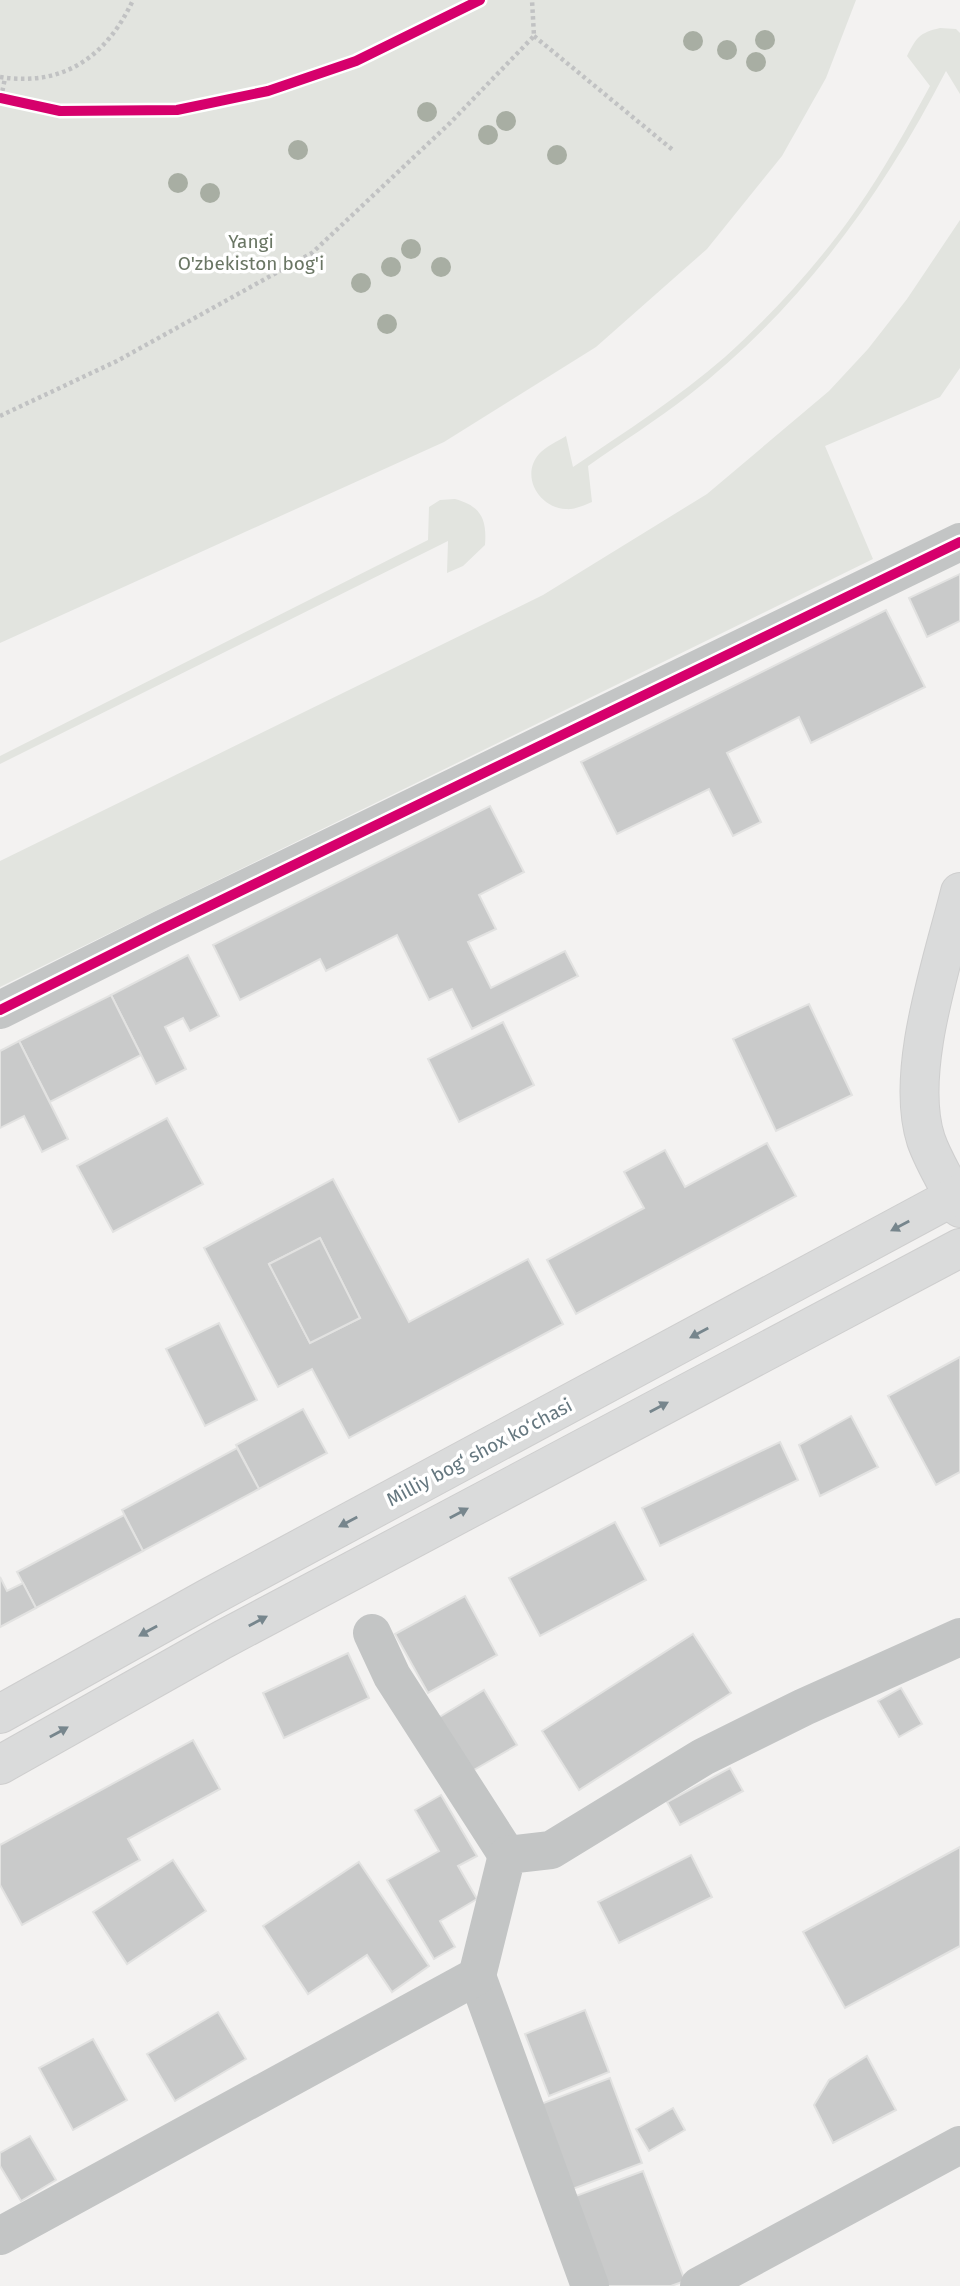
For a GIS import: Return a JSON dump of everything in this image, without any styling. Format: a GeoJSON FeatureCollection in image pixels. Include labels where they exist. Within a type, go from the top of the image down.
{"type":"FeatureCollection","features":[{"type":"Feature","properties":{"kind":"main road"},"geometry":{"type":"LineString","coordinates":[[958,1199],[926,1141],[921,1117],[920,1090],[924,1037],[960,892]]}},
{"type":"Feature","properties":{"kind":"main road","name":"Milliy bog‘ shox ko‘chasi"},"geometry":{"type":"LineString","coordinates":[[0,1714],[208,1598],[958,1199]]}},
{"type":"Feature","properties":{"kind":"main road"},"geometry":{"type":"LineString","coordinates":[[0,1765],[222,1640],[960,1248]]}},
{"type":"Feature","properties":{"kind":"street"},"geometry":{"type":"LineString","coordinates":[[0,1010],[175,922],[960,542]]}},
{"type":"Feature","properties":{"kind":"street"},"geometry":{"type":"LineString","coordinates":[[372,1633],[392,1676],[507,1855],[477,1976],[590,2286]]}},
{"type":"Feature","properties":{"kind":"street"},"geometry":{"type":"LineString","coordinates":[[507,1855],[551,1850],[703,1757],[804,1707],[960,1637]]}},
{"type":"Feature","properties":{"kind":"street"},"geometry":{"type":"LineString","coordinates":[[0,2236],[477,1976]]}},
{"type":"Feature","properties":{"kind":"street"},"geometry":{"type":"LineString","coordinates":[[699,2286],[960,2145]]}},
{"type":"Feature","properties":{"kind":"path"},"geometry":{"type":"LineString","coordinates":[[1,98],[3,77],[47,77],[76,67],[100,50],[120,27],[133,0]]}},
{"type":"Feature","properties":{"kind":"path"},"geometry":{"type":"LineString","coordinates":[[0,416],[117,361],[312,253],[450,123],[534,36],[532,0]]}},
{"type":"Feature","properties":{"kind":"path"},"geometry":{"type":"LineString","coordinates":[[534,36],[674,151]]}},
{"type":"Feature","properties":{"kind":"green space","name":"Yangi O'zbekiston bog'i"},"geometry":{"type":"Polygon","coordinates":[[[0,0],[856,0],[826,78],[782,156],[707,249],[596,347],[444,442],[0,643],[0,0]]]}},
{"type":"Feature","properties":{"kind":"green space"},"geometry":{"type":"Polygon","coordinates":[[[940,28],[956,29],[960,33],[960,94],[946,71],[921,117],[866,205],[802,287],[767,326],[729,361],[677,404],[588,466],[592,502],[569,509],[548,503],[535,489],[532,481],[534,463],[542,451],[566,436],[573,467],[632,428],[725,357],[778,306],[811,268],[866,195],[930,86],[907,56],[919,37],[940,28]]]}},
{"type":"Feature","properties":{"kind":"green space"},"geometry":{"type":"Polygon","coordinates":[[[960,220],[960,368],[940,397],[825,446],[873,559],[0,987],[0,861],[543,595],[707,494],[829,391],[868,349],[907,299],[960,220]]]}},
{"type":"Feature","properties":{"kind":"green space"},"geometry":{"type":"Polygon","coordinates":[[[455,499],[471,505],[480,515],[485,528],[485,545],[463,566],[447,573],[448,541],[0,764],[0,756],[428,540],[429,507],[440,500],[455,499]]]}},
{"type":"Feature","properties":{"kind":"building"},"geometry":{"type":"Polygon","coordinates":[[[960,574],[960,621],[927,637],[909,598],[960,574]]]}},
{"type":"Feature","properties":{"kind":"building"},"geometry":{"type":"Polygon","coordinates":[[[886,610],[925,687],[811,743],[799,717],[727,753],[761,822],[733,836],[709,789],[617,834],[581,762],[886,610]]]}},
{"type":"Feature","properties":{"kind":"building"},"geometry":{"type":"Polygon","coordinates":[[[490,806],[524,872],[479,895],[496,929],[468,942],[491,988],[565,951],[578,976],[472,1029],[452,989],[429,1000],[397,935],[326,971],[320,959],[240,1000],[213,945],[490,806]]]}},
{"type":"Feature","properties":{"kind":"building"},"geometry":{"type":"Polygon","coordinates":[[[188,955],[219,1016],[190,1031],[183,1018],[165,1027],[186,1069],[156,1084],[111,995],[188,955]]]}},
{"type":"Feature","properties":{"kind":"building"},"geometry":{"type":"Polygon","coordinates":[[[111,995],[141,1055],[50,1102],[19,1041],[111,995]]]}},
{"type":"Feature","properties":{"kind":"building"},"geometry":{"type":"Polygon","coordinates":[[[809,1004],[852,1095],[776,1131],[733,1039],[809,1004]]]}},
{"type":"Feature","properties":{"kind":"building"},"geometry":{"type":"Polygon","coordinates":[[[503,1022],[534,1085],[459,1122],[428,1059],[503,1022]]]}},
{"type":"Feature","properties":{"kind":"building"},"geometry":{"type":"Polygon","coordinates":[[[19,1041],[68,1139],[42,1152],[24,1116],[0,1128],[0,1051],[19,1041]]]}},
{"type":"Feature","properties":{"kind":"building"},"geometry":{"type":"Polygon","coordinates":[[[167,1118],[203,1184],[113,1232],[77,1166],[167,1118]]]}},
{"type":"Feature","properties":{"kind":"building"},"geometry":{"type":"Polygon","coordinates":[[[767,1143],[796,1196],[576,1314],[547,1260],[644,1208],[624,1172],[665,1150],[685,1187],[767,1143]]]}},
{"type":"Feature","properties":{"kind":"building"},"geometry":{"type":"Polygon","coordinates":[[[333,1179],[409,1322],[528,1259],[563,1324],[349,1438],[312,1369],[278,1387],[204,1248],[333,1179]],[[320,1238],[269,1264],[310,1343],[360,1318],[320,1238]]]}},
{"type":"Feature","properties":{"kind":"building"},"geometry":{"type":"Polygon","coordinates":[[[320,1238],[360,1318],[310,1343],[269,1264],[320,1238]]]}},
{"type":"Feature","properties":{"kind":"building"},"geometry":{"type":"Polygon","coordinates":[[[219,1323],[257,1400],[205,1426],[166,1349],[219,1323]]]}},
{"type":"Feature","properties":{"kind":"building"},"geometry":{"type":"Polygon","coordinates":[[[960,1357],[960,1472],[936,1485],[888,1396],[960,1357]]]}},
{"type":"Feature","properties":{"kind":"building"},"geometry":{"type":"Polygon","coordinates":[[[303,1409],[327,1453],[259,1489],[236,1445],[303,1409]]]}},
{"type":"Feature","properties":{"kind":"building"},"geometry":{"type":"Polygon","coordinates":[[[851,1416],[878,1467],[820,1496],[799,1445],[851,1416]]]}},
{"type":"Feature","properties":{"kind":"building"},"geometry":{"type":"Polygon","coordinates":[[[780,1442],[798,1480],[660,1546],[642,1508],[780,1442]]]}},
{"type":"Feature","properties":{"kind":"building"},"geometry":{"type":"Polygon","coordinates":[[[237,1448],[259,1489],[143,1551],[122,1510],[237,1448]]]}},
{"type":"Feature","properties":{"kind":"building"},"geometry":{"type":"Polygon","coordinates":[[[124,1515],[143,1551],[36,1608],[17,1572],[124,1515]]]}},
{"type":"Feature","properties":{"kind":"building"},"geometry":{"type":"Polygon","coordinates":[[[615,1522],[646,1580],[540,1636],[509,1578],[615,1522]]]}},
{"type":"Feature","properties":{"kind":"building"},"geometry":{"type":"Polygon","coordinates":[[[0,1577],[7,1591],[23,1583],[36,1608],[0,1627],[0,1577]]]}},
{"type":"Feature","properties":{"kind":"building"},"geometry":{"type":"Polygon","coordinates":[[[465,1596],[497,1655],[428,1693],[395,1634],[465,1596]]]}},
{"type":"Feature","properties":{"kind":"building"},"geometry":{"type":"Polygon","coordinates":[[[693,1634],[731,1693],[579,1790],[542,1731],[693,1634]]]}},
{"type":"Feature","properties":{"kind":"building"},"geometry":{"type":"Polygon","coordinates":[[[348,1653],[369,1698],[284,1738],[263,1693],[348,1653]]]}},
{"type":"Feature","properties":{"kind":"building"},"geometry":{"type":"Polygon","coordinates":[[[901,1688],[922,1724],[899,1737],[878,1701],[901,1688]]]}},
{"type":"Feature","properties":{"kind":"building"},"geometry":{"type":"Polygon","coordinates":[[[484,1690],[517,1745],[460,1778],[428,1724],[484,1690]]]}},
{"type":"Feature","properties":{"kind":"building"},"geometry":{"type":"Polygon","coordinates":[[[193,1740],[220,1789],[128,1839],[140,1860],[22,1925],[0,1885],[0,1845],[193,1740]]]}},
{"type":"Feature","properties":{"kind":"building"},"geometry":{"type":"Polygon","coordinates":[[[730,1768],[743,1791],[680,1825],[667,1802],[730,1768]]]}},
{"type":"Feature","properties":{"kind":"building"},"geometry":{"type":"Polygon","coordinates":[[[441,1795],[477,1856],[458,1866],[477,1899],[440,1921],[455,1947],[434,1959],[387,1880],[439,1851],[415,1810],[441,1795]]]}},
{"type":"Feature","properties":{"kind":"building"},"geometry":{"type":"Polygon","coordinates":[[[960,1847],[960,1946],[845,2008],[803,1932],[960,1847]]]}},
{"type":"Feature","properties":{"kind":"building"},"geometry":{"type":"Polygon","coordinates":[[[691,1855],[712,1897],[619,1943],[598,1902],[691,1855]]]}},
{"type":"Feature","properties":{"kind":"building"},"geometry":{"type":"Polygon","coordinates":[[[173,1860],[206,1911],[127,1964],[93,1912],[173,1860]]]}},
{"type":"Feature","properties":{"kind":"building"},"geometry":{"type":"Polygon","coordinates":[[[359,1862],[429,1966],[392,1992],[367,1955],[308,1994],[263,1926],[359,1862]]]}},
{"type":"Feature","properties":{"kind":"building"},"geometry":{"type":"Polygon","coordinates":[[[585,2010],[609,2072],[549,2096],[525,2034],[585,2010]]]}},
{"type":"Feature","properties":{"kind":"building"},"geometry":{"type":"Polygon","coordinates":[[[218,2012],[246,2059],[175,2101],[147,2054],[218,2012]]]}},
{"type":"Feature","properties":{"kind":"building"},"geometry":{"type":"Polygon","coordinates":[[[93,2039],[127,2100],[73,2130],[39,2068],[93,2039]]]}},
{"type":"Feature","properties":{"kind":"building"},"geometry":{"type":"Polygon","coordinates":[[[867,2056],[896,2110],[833,2143],[814,2105],[829,2080],[867,2056]]]}},
{"type":"Feature","properties":{"kind":"building"},"geometry":{"type":"Polygon","coordinates":[[[610,2078],[642,2163],[570,2190],[538,2105],[610,2078]]]}},
{"type":"Feature","properties":{"kind":"building"},"geometry":{"type":"Polygon","coordinates":[[[673,2108],[685,2130],[649,2151],[636,2129],[673,2108]]]}},
{"type":"Feature","properties":{"kind":"building"},"geometry":{"type":"Polygon","coordinates":[[[30,2136],[56,2180],[21,2201],[0,2166],[0,2153],[30,2136]]]}},
{"type":"Feature","properties":{"kind":"building"},"geometry":{"type":"Polygon","coordinates":[[[643,2171],[685,2281],[671,2286],[607,2286],[573,2197],[643,2171]]]}},
{"type":"Feature","properties":{"kind":"cycle path"},"geometry":{"type":"LineString","coordinates":[[0,98],[60,111],[177,110],[268,91],[356,61],[480,0]]}},
{"type":"Feature","properties":{"kind":"cycle path"},"geometry":{"type":"LineString","coordinates":[[0,1010],[960,542]]}}]}
